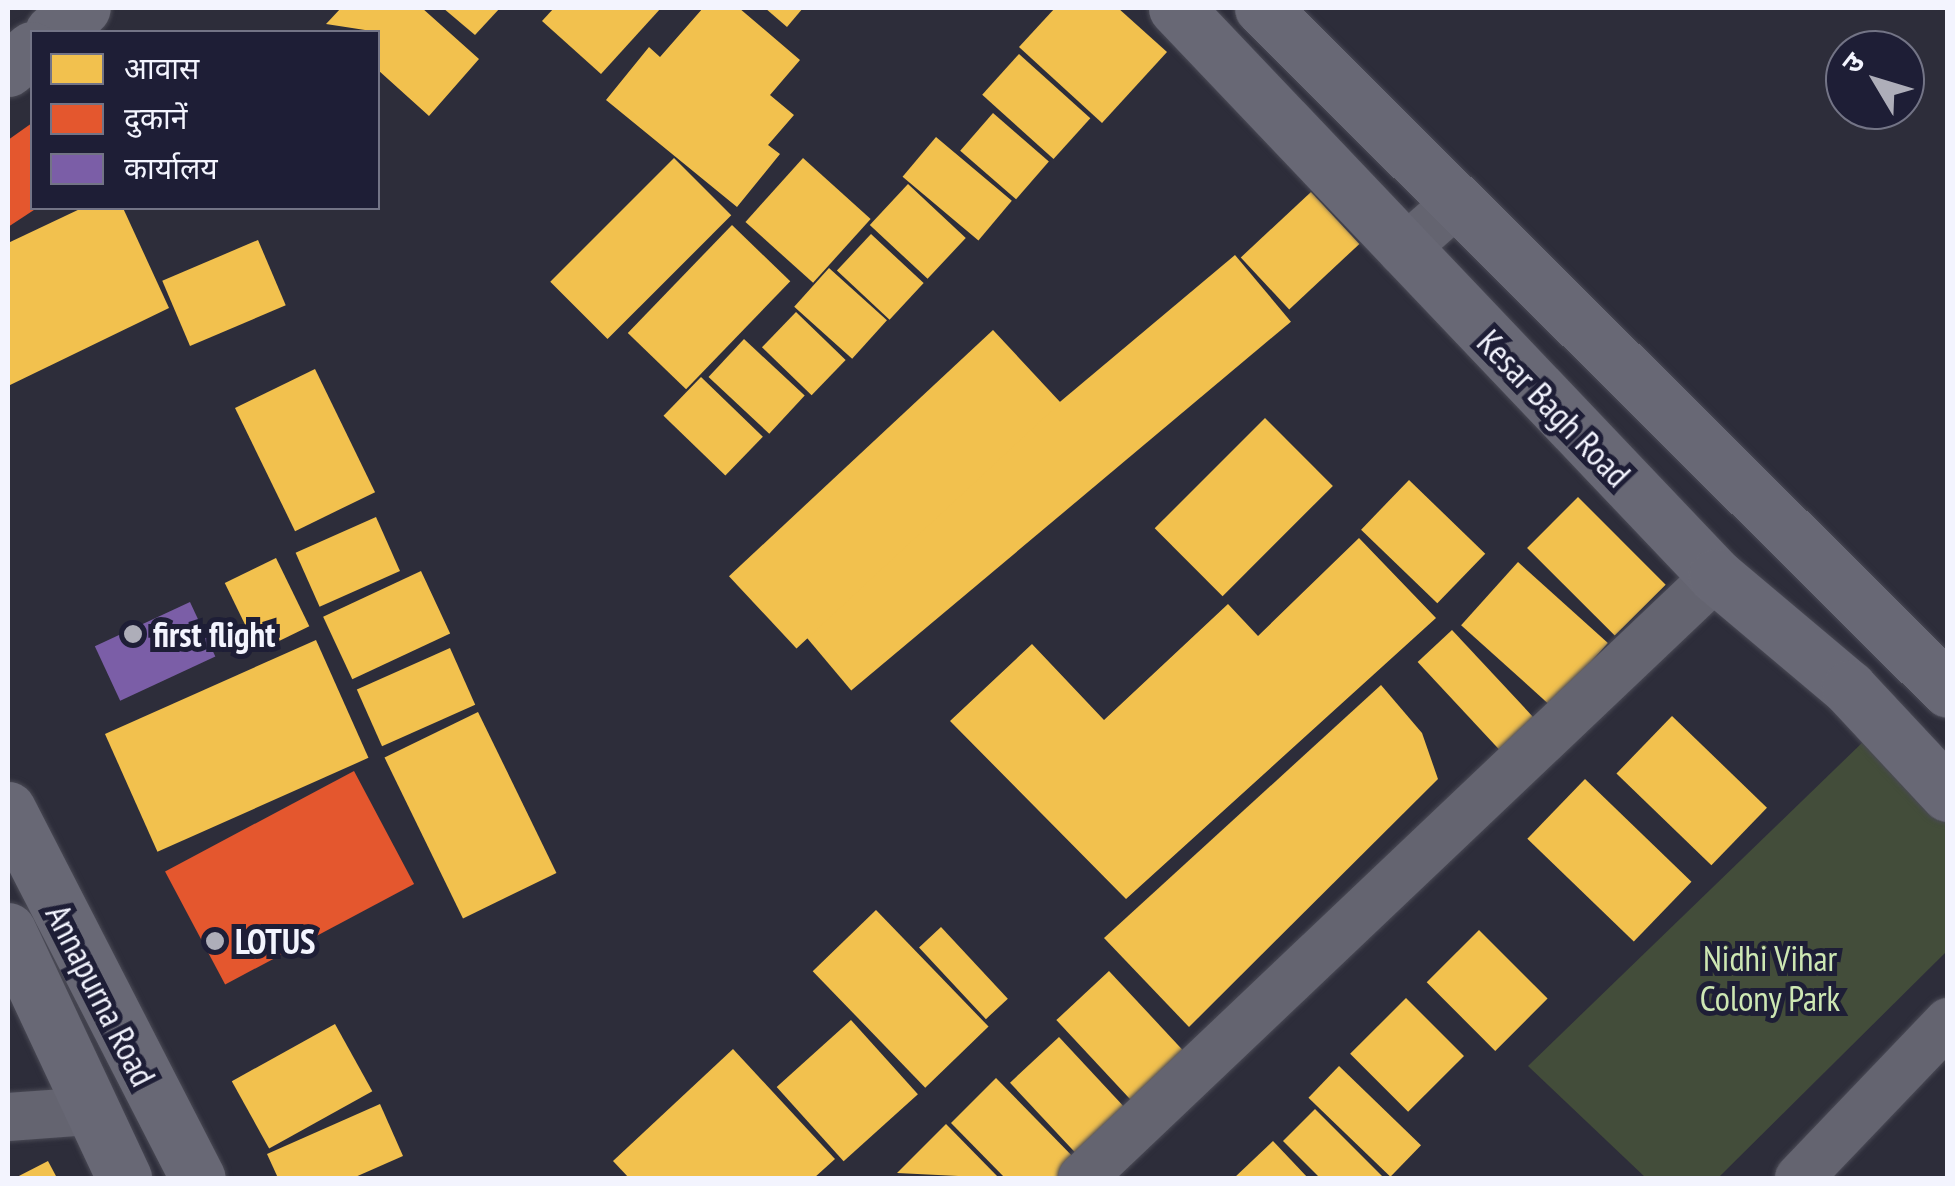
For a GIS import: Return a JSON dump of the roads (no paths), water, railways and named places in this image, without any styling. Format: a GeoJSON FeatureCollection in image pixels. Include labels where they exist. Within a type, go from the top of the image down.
{"type":"FeatureCollection","features":[{"type":"Feature","properties":{"kind":"main road"},"geometry":{"type":"LineString","coordinates":[[55,30],[83,8]]}},
{"type":"Feature","properties":{"kind":"main road","name":"Kesar Bagh Road"},"geometry":{"type":"LineString","coordinates":[[1176,8],[1402,251],[1716,576],[1850,688],[1948,794]]}},
{"type":"Feature","properties":{"kind":"main road","name":"Kesar Bagh Road"},"geometry":{"type":"LineString","coordinates":[[1262,8],[1453,206],[1948,690]]}},
{"type":"Feature","properties":{"kind":"main road"},"geometry":{"type":"LineString","coordinates":[[8,69],[30,50]]}},
{"type":"Feature","properties":{"kind":"main road","name":"Annapurna Road"},"geometry":{"type":"LineString","coordinates":[[8,809],[198,1178]]}},
{"type":"Feature","properties":{"kind":"main road","name":"Annapurna Road"},"geometry":{"type":"LineString","coordinates":[[8,930],[89,1111],[124,1178]]}},
{"type":"Feature","properties":{"kind":"street"},"geometry":{"type":"LineString","coordinates":[[1402,251],[1453,206]]}},
{"type":"Feature","properties":{"kind":"street"},"geometry":{"type":"LineString","coordinates":[[1082,1178],[1716,576]]}},
{"type":"Feature","properties":{"kind":"street"},"geometry":{"type":"LineString","coordinates":[[1799,1178],[1948,1022]]}},
{"type":"Feature","properties":{"kind":"street"},"geometry":{"type":"LineString","coordinates":[[8,1117],[89,1111]]}},
{"type":"Feature","properties":{"kind":"place","name":"first flight"},"geometry":{"type":"Point","coordinates":[133,634]}},
{"type":"Feature","properties":{"kind":"place","name":"LOTUS"},"geometry":{"type":"Point","coordinates":[215,941]}},
{"type":"Feature","properties":{"kind":"park label","name":"Nidhi Vihar Colony Park"},"geometry":{"type":"Point","coordinates":[1770,978]}}]}
